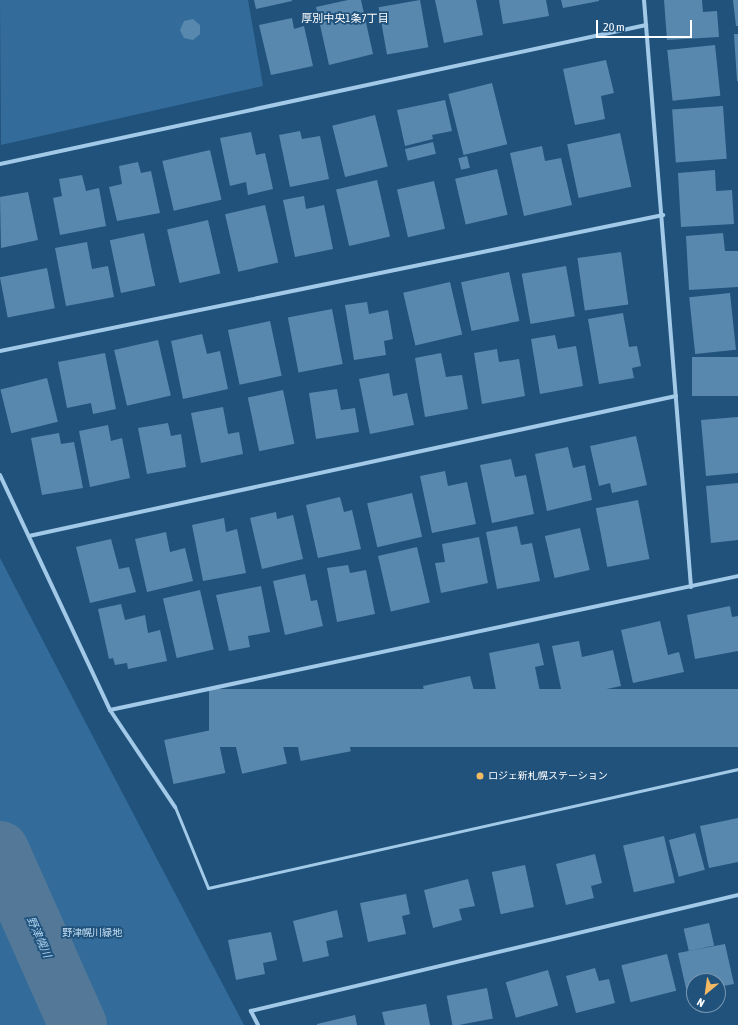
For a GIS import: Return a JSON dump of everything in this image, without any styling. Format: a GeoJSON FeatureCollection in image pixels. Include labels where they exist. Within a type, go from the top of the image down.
{"type":"FeatureCollection","features":[{"type":"Feature","properties":{"kind":"street"},"geometry":{"type":"LineString","coordinates":[[644,0],[663,215],[691,587]]}},
{"type":"Feature","properties":{"kind":"street"},"geometry":{"type":"LineString","coordinates":[[0,164],[646,26]]}},
{"type":"Feature","properties":{"kind":"street"},"geometry":{"type":"LineString","coordinates":[[0,351],[663,215]]}},
{"type":"Feature","properties":{"kind":"street"},"geometry":{"type":"LineString","coordinates":[[29,536],[676,396]]}},
{"type":"Feature","properties":{"kind":"street"},"geometry":{"type":"LineString","coordinates":[[0,475],[110,710],[175,807]]}},
{"type":"Feature","properties":{"kind":"street"},"geometry":{"type":"LineString","coordinates":[[110,710],[738,576]]}},
{"type":"Feature","properties":{"kind":"street"},"geometry":{"type":"LineString","coordinates":[[258,1025],[251,1011],[738,895]]}},
{"type":"Feature","properties":{"kind":"lane"},"geometry":{"type":"LineString","coordinates":[[175,807],[208,888],[738,769]]}},
{"type":"Feature","properties":{"kind":"green space"},"geometry":{"type":"Polygon","coordinates":[[[0,0],[248,0],[263,86],[1,145],[0,0]]]}},
{"type":"Feature","properties":{"kind":"green space","name":"野津幌川緑地"},"geometry":{"type":"Polygon","coordinates":[[[0,558],[91,733],[244,1025],[0,1025],[0,558]]]}},
{"type":"Feature","properties":{"kind":"building"},"geometry":{"type":"Polygon","coordinates":[[[254,0],[292,0],[292,1],[256,9],[254,0]]]}},
{"type":"Feature","properties":{"kind":"building"},"geometry":{"type":"Polygon","coordinates":[[[348,0],[361,0],[373,54],[329,65],[316,7],[348,0]]]}},
{"type":"Feature","properties":{"kind":"building"},"geometry":{"type":"Polygon","coordinates":[[[420,0],[428,47],[387,55],[379,7],[420,0]]]}},
{"type":"Feature","properties":{"kind":"building"},"geometry":{"type":"Polygon","coordinates":[[[435,0],[476,0],[483,35],[444,43],[435,0]]]}},
{"type":"Feature","properties":{"kind":"building"},"geometry":{"type":"Polygon","coordinates":[[[499,0],[546,0],[549,16],[503,24],[499,0]]]}},
{"type":"Feature","properties":{"kind":"building"},"geometry":{"type":"Polygon","coordinates":[[[561,0],[599,0],[599,1],[563,8],[561,0]]]}},
{"type":"Feature","properties":{"kind":"building"},"geometry":{"type":"Polygon","coordinates":[[[664,0],[702,0],[703,12],[717,11],[719,37],[667,40],[664,0]]]}},
{"type":"Feature","properties":{"kind":"building"},"geometry":{"type":"Polygon","coordinates":[[[733,0],[738,0],[738,26],[736,26],[733,0]]]}},
{"type":"Feature","properties":{"kind":"building"},"geometry":{"type":"Polygon","coordinates":[[[292,18],[294,29],[304,26],[313,66],[271,75],[259,25],[292,18]]]}},
{"type":"Feature","properties":{"kind":"building"},"geometry":{"type":"Polygon","coordinates":[[[193,19],[200,25],[200,34],[193,40],[184,38],[180,30],[184,21],[193,19]]]}},
{"type":"Feature","properties":{"kind":"building"},"geometry":{"type":"Polygon","coordinates":[[[734,34],[738,34],[738,81],[737,81],[734,34]]]}},
{"type":"Feature","properties":{"kind":"building"},"geometry":{"type":"Polygon","coordinates":[[[715,45],[720,96],[673,101],[667,50],[715,45]]]}},
{"type":"Feature","properties":{"kind":"building"},"geometry":{"type":"Polygon","coordinates":[[[606,60],[614,93],[601,96],[605,119],[575,125],[563,69],[606,60]]]}},
{"type":"Feature","properties":{"kind":"building"},"geometry":{"type":"Polygon","coordinates":[[[492,83],[507,144],[464,155],[448,94],[492,83]]]}},
{"type":"Feature","properties":{"kind":"building"},"geometry":{"type":"Polygon","coordinates":[[[445,100],[452,131],[432,135],[433,139],[405,146],[397,110],[445,100]]]}},
{"type":"Feature","properties":{"kind":"building"},"geometry":{"type":"Polygon","coordinates":[[[723,106],[727,159],[676,162],[672,110],[723,106]]]}},
{"type":"Feature","properties":{"kind":"building"},"geometry":{"type":"Polygon","coordinates":[[[375,115],[388,166],[345,177],[332,126],[375,115]]]}},
{"type":"Feature","properties":{"kind":"building"},"geometry":{"type":"Polygon","coordinates":[[[300,131],[302,139],[320,136],[329,179],[290,187],[279,135],[300,131]]]}},
{"type":"Feature","properties":{"kind":"building"},"geometry":{"type":"Polygon","coordinates":[[[251,132],[256,155],[265,153],[273,189],[248,195],[246,182],[230,186],[220,138],[251,132]]]}},
{"type":"Feature","properties":{"kind":"building"},"geometry":{"type":"Polygon","coordinates":[[[620,133],[631,187],[579,198],[567,144],[620,133]]]}},
{"type":"Feature","properties":{"kind":"building"},"geometry":{"type":"Polygon","coordinates":[[[433,142],[436,154],[408,161],[405,149],[433,142]]]}},
{"type":"Feature","properties":{"kind":"building"},"geometry":{"type":"Polygon","coordinates":[[[542,146],[545,161],[561,158],[572,205],[524,216],[510,153],[542,146]]]}},
{"type":"Feature","properties":{"kind":"building"},"geometry":{"type":"Polygon","coordinates":[[[210,150],[221,200],[174,211],[162,161],[210,150]]]}},
{"type":"Feature","properties":{"kind":"building"},"geometry":{"type":"Polygon","coordinates":[[[467,156],[470,168],[461,170],[458,158],[467,156]]]}},
{"type":"Feature","properties":{"kind":"building"},"geometry":{"type":"Polygon","coordinates":[[[138,162],[141,173],[151,171],[160,213],[117,221],[109,187],[122,184],[119,166],[138,162]]]}},
{"type":"Feature","properties":{"kind":"building"},"geometry":{"type":"Polygon","coordinates":[[[497,169],[508,215],[466,224],[455,179],[497,169]]]}},
{"type":"Feature","properties":{"kind":"building"},"geometry":{"type":"Polygon","coordinates":[[[715,170],[716,191],[732,190],[734,224],[681,227],[678,173],[715,170]]]}},
{"type":"Feature","properties":{"kind":"building"},"geometry":{"type":"Polygon","coordinates":[[[82,175],[86,191],[99,188],[106,226],[60,235],[53,198],[62,196],[59,179],[82,175]]]}},
{"type":"Feature","properties":{"kind":"building"},"geometry":{"type":"Polygon","coordinates":[[[377,180],[390,237],[349,246],[336,189],[377,180]]]}},
{"type":"Feature","properties":{"kind":"building"},"geometry":{"type":"Polygon","coordinates":[[[434,181],[445,229],[408,237],[397,190],[434,181]]]}},
{"type":"Feature","properties":{"kind":"building"},"geometry":{"type":"Polygon","coordinates":[[[28,192],[38,240],[1,248],[0,197],[28,192]]]}},
{"type":"Feature","properties":{"kind":"building"},"geometry":{"type":"Polygon","coordinates":[[[304,196],[306,209],[324,205],[333,249],[295,257],[283,200],[304,196]]]}},
{"type":"Feature","properties":{"kind":"building"},"geometry":{"type":"Polygon","coordinates":[[[265,205],[278,262],[238,272],[225,214],[265,205]]]}},
{"type":"Feature","properties":{"kind":"building"},"geometry":{"type":"Polygon","coordinates":[[[208,220],[220,274],[179,283],[167,229],[208,220]]]}},
{"type":"Feature","properties":{"kind":"building"},"geometry":{"type":"Polygon","coordinates":[[[144,233],[155,286],[121,293],[110,240],[144,233]]]}},
{"type":"Feature","properties":{"kind":"building"},"geometry":{"type":"Polygon","coordinates":[[[723,233],[725,251],[738,251],[738,287],[689,290],[686,236],[723,233]]]}},
{"type":"Feature","properties":{"kind":"building"},"geometry":{"type":"Polygon","coordinates":[[[87,242],[92,269],[108,266],[114,297],[66,306],[55,248],[87,242]]]}},
{"type":"Feature","properties":{"kind":"building"},"geometry":{"type":"Polygon","coordinates":[[[621,252],[628,304],[585,311],[577,258],[621,252]]]}},
{"type":"Feature","properties":{"kind":"building"},"geometry":{"type":"Polygon","coordinates":[[[566,266],[575,316],[531,324],[522,274],[566,266]]]}},
{"type":"Feature","properties":{"kind":"building"},"geometry":{"type":"Polygon","coordinates":[[[47,268],[55,308],[8,317],[0,277],[47,268]]]}},
{"type":"Feature","properties":{"kind":"building"},"geometry":{"type":"Polygon","coordinates":[[[509,272],[519,321],[471,331],[461,282],[509,272]]]}},
{"type":"Feature","properties":{"kind":"building"},"geometry":{"type":"Polygon","coordinates":[[[450,282],[462,335],[415,345],[403,293],[450,282]]]}},
{"type":"Feature","properties":{"kind":"building"},"geometry":{"type":"Polygon","coordinates":[[[730,293],[736,350],[695,354],[689,297],[730,293]]]}},
{"type":"Feature","properties":{"kind":"building"},"geometry":{"type":"Polygon","coordinates":[[[367,302],[369,314],[388,310],[393,339],[384,341],[386,355],[354,360],[345,305],[367,302]]]}},
{"type":"Feature","properties":{"kind":"building"},"geometry":{"type":"Polygon","coordinates":[[[332,309],[343,364],[299,373],[288,318],[332,309]]]}},
{"type":"Feature","properties":{"kind":"building"},"geometry":{"type":"Polygon","coordinates":[[[623,313],[629,347],[637,346],[641,366],[632,368],[634,378],[599,384],[588,319],[623,313]]]}},
{"type":"Feature","properties":{"kind":"building"},"geometry":{"type":"Polygon","coordinates":[[[270,321],[282,376],[240,385],[228,330],[270,321]]]}},
{"type":"Feature","properties":{"kind":"building"},"geometry":{"type":"Polygon","coordinates":[[[202,334],[207,354],[220,351],[228,389],[183,399],[171,341],[202,334]]]}},
{"type":"Feature","properties":{"kind":"building"},"geometry":{"type":"Polygon","coordinates":[[[555,335],[558,349],[576,346],[583,386],[540,394],[531,339],[555,335]]]}},
{"type":"Feature","properties":{"kind":"building"},"geometry":{"type":"Polygon","coordinates":[[[158,340],[171,396],[127,406],[114,350],[158,340]]]}},
{"type":"Feature","properties":{"kind":"building"},"geometry":{"type":"Polygon","coordinates":[[[497,349],[499,362],[519,359],[525,396],[482,404],[474,353],[497,349]]]}},
{"type":"Feature","properties":{"kind":"building"},"geometry":{"type":"Polygon","coordinates":[[[105,353],[116,409],[93,414],[91,403],[67,408],[58,362],[105,353]]]}},
{"type":"Feature","properties":{"kind":"building"},"geometry":{"type":"Polygon","coordinates":[[[441,353],[446,377],[462,375],[468,409],[425,417],[415,358],[441,353]]]}},
{"type":"Feature","properties":{"kind":"building"},"geometry":{"type":"Polygon","coordinates":[[[692,357],[738,357],[738,396],[692,396],[692,357]]]}},
{"type":"Feature","properties":{"kind":"building"},"geometry":{"type":"Polygon","coordinates":[[[389,373],[393,396],[407,393],[414,425],[370,434],[359,379],[389,373]]]}},
{"type":"Feature","properties":{"kind":"building"},"geometry":{"type":"Polygon","coordinates":[[[47,378],[58,422],[11,433],[0,390],[47,378]]]}},
{"type":"Feature","properties":{"kind":"building"},"geometry":{"type":"Polygon","coordinates":[[[337,389],[341,410],[355,408],[359,432],[316,439],[309,393],[337,389]]]}},
{"type":"Feature","properties":{"kind":"building"},"geometry":{"type":"Polygon","coordinates":[[[283,390],[294,444],[259,451],[248,397],[283,390]]]}},
{"type":"Feature","properties":{"kind":"building"},"geometry":{"type":"Polygon","coordinates":[[[223,407],[228,434],[239,432],[243,454],[201,463],[191,413],[223,407]]]}},
{"type":"Feature","properties":{"kind":"building"},"geometry":{"type":"Polygon","coordinates":[[[738,417],[738,473],[706,476],[701,420],[738,417]]]}},
{"type":"Feature","properties":{"kind":"building"},"geometry":{"type":"Polygon","coordinates":[[[168,423],[171,436],[181,434],[186,467],[147,474],[138,428],[168,423]]]}},
{"type":"Feature","properties":{"kind":"building"},"geometry":{"type":"Polygon","coordinates":[[[108,425],[111,441],[122,438],[130,478],[90,487],[79,431],[108,425]]]}},
{"type":"Feature","properties":{"kind":"building"},"geometry":{"type":"Polygon","coordinates":[[[59,433],[61,444],[74,442],[83,488],[42,495],[31,438],[59,433]]]}},
{"type":"Feature","properties":{"kind":"building"},"geometry":{"type":"Polygon","coordinates":[[[636,436],[647,485],[612,493],[610,483],[599,486],[590,446],[636,436]]]}},
{"type":"Feature","properties":{"kind":"building"},"geometry":{"type":"Polygon","coordinates":[[[568,447],[573,468],[585,465],[592,500],[547,511],[535,454],[568,447]]]}},
{"type":"Feature","properties":{"kind":"building"},"geometry":{"type":"Polygon","coordinates":[[[511,459],[515,477],[526,475],[534,514],[492,523],[480,465],[511,459]]]}},
{"type":"Feature","properties":{"kind":"building"},"geometry":{"type":"Polygon","coordinates":[[[445,471],[448,486],[467,482],[476,524],[432,533],[420,476],[445,471]]]}},
{"type":"Feature","properties":{"kind":"building"},"geometry":{"type":"Polygon","coordinates":[[[738,483],[738,540],[711,543],[706,486],[738,483]]]}},
{"type":"Feature","properties":{"kind":"building"},"geometry":{"type":"Polygon","coordinates":[[[412,493],[422,537],[377,547],[367,503],[412,493]]]}},
{"type":"Feature","properties":{"kind":"building"},"geometry":{"type":"Polygon","coordinates":[[[340,497],[344,512],[352,510],[361,549],[318,558],[306,505],[340,497]]]}},
{"type":"Feature","properties":{"kind":"building"},"geometry":{"type":"Polygon","coordinates":[[[638,500],[649,559],[607,567],[596,508],[638,500]]]}},
{"type":"Feature","properties":{"kind":"building"},"geometry":{"type":"Polygon","coordinates":[[[276,512],[277,519],[293,515],[303,559],[262,569],[250,518],[276,512]]]}},
{"type":"Feature","properties":{"kind":"building"},"geometry":{"type":"Polygon","coordinates":[[[224,518],[226,532],[237,529],[246,573],[203,581],[192,525],[224,518]]]}},
{"type":"Feature","properties":{"kind":"building"},"geometry":{"type":"Polygon","coordinates":[[[517,526],[521,545],[532,543],[540,581],[497,589],[486,532],[517,526]]]}},
{"type":"Feature","properties":{"kind":"building"},"geometry":{"type":"Polygon","coordinates":[[[580,528],[590,570],[555,578],[545,536],[580,528]]]}},
{"type":"Feature","properties":{"kind":"building"},"geometry":{"type":"Polygon","coordinates":[[[166,532],[170,552],[185,548],[193,581],[147,592],[135,539],[166,532]]]}},
{"type":"Feature","properties":{"kind":"building"},"geometry":{"type":"Polygon","coordinates":[[[479,537],[488,583],[441,593],[435,563],[445,562],[442,544],[479,537]]]}},
{"type":"Feature","properties":{"kind":"building"},"geometry":{"type":"Polygon","coordinates":[[[111,539],[119,569],[129,567],[136,592],[90,603],[76,547],[111,539]]]}},
{"type":"Feature","properties":{"kind":"building"},"geometry":{"type":"Polygon","coordinates":[[[417,547],[430,603],[391,612],[378,556],[417,547]]]}},
{"type":"Feature","properties":{"kind":"building"},"geometry":{"type":"Polygon","coordinates":[[[348,565],[350,573],[366,570],[375,614],[337,622],[327,568],[348,565]]]}},
{"type":"Feature","properties":{"kind":"building"},"geometry":{"type":"Polygon","coordinates":[[[305,574],[311,601],[317,600],[323,626],[285,635],[273,581],[305,574]]]}},
{"type":"Feature","properties":{"kind":"building"},"geometry":{"type":"Polygon","coordinates":[[[261,586],[270,632],[248,636],[250,647],[229,651],[216,595],[261,586]]]}},
{"type":"Feature","properties":{"kind":"building"},"geometry":{"type":"Polygon","coordinates":[[[200,590],[214,649],[177,658],[163,599],[200,590]]]}},
{"type":"Feature","properties":{"kind":"building"},"geometry":{"type":"Polygon","coordinates":[[[121,604],[125,620],[145,615],[148,633],[160,630],[167,661],[128,669],[127,663],[115,665],[113,658],[109,659],[98,609],[121,604]]]}},
{"type":"Feature","properties":{"kind":"building"},"geometry":{"type":"Polygon","coordinates":[[[730,606],[732,617],[738,616],[738,651],[695,659],[687,615],[730,606]]]}},
{"type":"Feature","properties":{"kind":"building"},"geometry":{"type":"Polygon","coordinates":[[[660,621],[668,655],[679,652],[684,672],[633,683],[621,630],[660,621]]]}},
{"type":"Feature","properties":{"kind":"building"},"geometry":{"type":"Polygon","coordinates":[[[579,641],[582,657],[613,650],[621,686],[563,698],[552,646],[579,641]]]}},
{"type":"Feature","properties":{"kind":"building"},"geometry":{"type":"Polygon","coordinates":[[[539,643],[544,665],[535,667],[542,702],[500,711],[489,653],[539,643]]]}},
{"type":"Feature","properties":{"kind":"building"},"geometry":{"type":"Polygon","coordinates":[[[470,676],[476,698],[489,695],[493,712],[432,725],[423,686],[470,676]]]}},
{"type":"Feature","properties":{"kind":"building"},"geometry":{"type":"Polygon","coordinates":[[[209,689],[738,689],[738,747],[209,747],[209,689]]]}},
{"type":"Feature","properties":{"kind":"building"},"geometry":{"type":"Polygon","coordinates":[[[419,699],[426,733],[365,746],[357,712],[419,699]]]}},
{"type":"Feature","properties":{"kind":"building"},"geometry":{"type":"Polygon","coordinates":[[[273,703],[287,763],[242,774],[228,713],[273,703]]]}},
{"type":"Feature","properties":{"kind":"building"},"geometry":{"type":"Polygon","coordinates":[[[342,706],[351,751],[301,761],[292,716],[342,706]]]}},
{"type":"Feature","properties":{"kind":"building"},"geometry":{"type":"Polygon","coordinates":[[[216,729],[225,773],[174,784],[164,740],[216,729]]]}},
{"type":"Feature","properties":{"kind":"building"},"geometry":{"type":"Polygon","coordinates":[[[738,818],[738,862],[709,868],[700,826],[738,818]]]}},
{"type":"Feature","properties":{"kind":"building"},"geometry":{"type":"Polygon","coordinates":[[[695,833],[705,870],[679,877],[669,840],[695,833]]]}},
{"type":"Feature","properties":{"kind":"building"},"geometry":{"type":"Polygon","coordinates":[[[664,836],[675,883],[634,892],[623,845],[664,836]]]}},
{"type":"Feature","properties":{"kind":"building"},"geometry":{"type":"Polygon","coordinates":[[[595,854],[602,883],[591,886],[594,898],[566,905],[556,864],[595,854]]]}},
{"type":"Feature","properties":{"kind":"building"},"geometry":{"type":"Polygon","coordinates":[[[525,865],[534,907],[501,914],[492,872],[525,865]]]}},
{"type":"Feature","properties":{"kind":"building"},"geometry":{"type":"Polygon","coordinates":[[[468,879],[475,906],[459,909],[462,920],[433,928],[424,890],[468,879]]]}},
{"type":"Feature","properties":{"kind":"building"},"geometry":{"type":"Polygon","coordinates":[[[406,894],[410,914],[402,916],[406,934],[368,942],[360,903],[406,894]]]}},
{"type":"Feature","properties":{"kind":"building"},"geometry":{"type":"Polygon","coordinates":[[[337,910],[343,937],[326,941],[329,956],[303,962],[293,921],[337,910]]]}},
{"type":"Feature","properties":{"kind":"building"},"geometry":{"type":"Polygon","coordinates":[[[709,923],[714,945],[689,951],[684,929],[709,923]]]}},
{"type":"Feature","properties":{"kind":"building"},"geometry":{"type":"Polygon","coordinates":[[[271,932],[277,960],[263,963],[265,974],[236,980],[228,940],[271,932]]]}},
{"type":"Feature","properties":{"kind":"building"},"geometry":{"type":"Polygon","coordinates":[[[725,944],[734,984],[726,986],[726,973],[686,973],[686,989],[678,953],[725,944]]]}},
{"type":"Feature","properties":{"kind":"building"},"geometry":{"type":"Polygon","coordinates":[[[667,954],[676,991],[631,1002],[621,965],[667,954]]]}},
{"type":"Feature","properties":{"kind":"building"},"geometry":{"type":"Polygon","coordinates":[[[595,968],[599,981],[609,979],[615,1003],[576,1013],[566,976],[595,968]]]}},
{"type":"Feature","properties":{"kind":"building"},"geometry":{"type":"Polygon","coordinates":[[[548,970],[558,1006],[516,1018],[506,982],[548,970]]]}},
{"type":"Feature","properties":{"kind":"building"},"geometry":{"type":"Polygon","coordinates":[[[487,988],[493,1018],[452,1025],[447,996],[487,988]]]}},
{"type":"Feature","properties":{"kind":"building"},"geometry":{"type":"Polygon","coordinates":[[[426,1004],[430,1025],[385,1025],[382,1012],[426,1004]]]}},
{"type":"Feature","properties":{"kind":"building"},"geometry":{"type":"Polygon","coordinates":[[[355,1015],[357,1025],[317,1025],[317,1024],[355,1015]]]}},
{"type":"Feature","properties":{"kind":"waterway","name":"野津幌川"},"geometry":{"type":"LineString","coordinates":[[0,850],[78,1025]]}},
{"type":"Feature","properties":{"kind":"place","name":"ロジェ新札幌ステーション"},"geometry":{"type":"Point","coordinates":[480,776]}},
{"type":"Feature","properties":{"kind":"district","name":"厚別中央1条7丁目"},"geometry":{"type":"Point","coordinates":[345,18]}}]}
